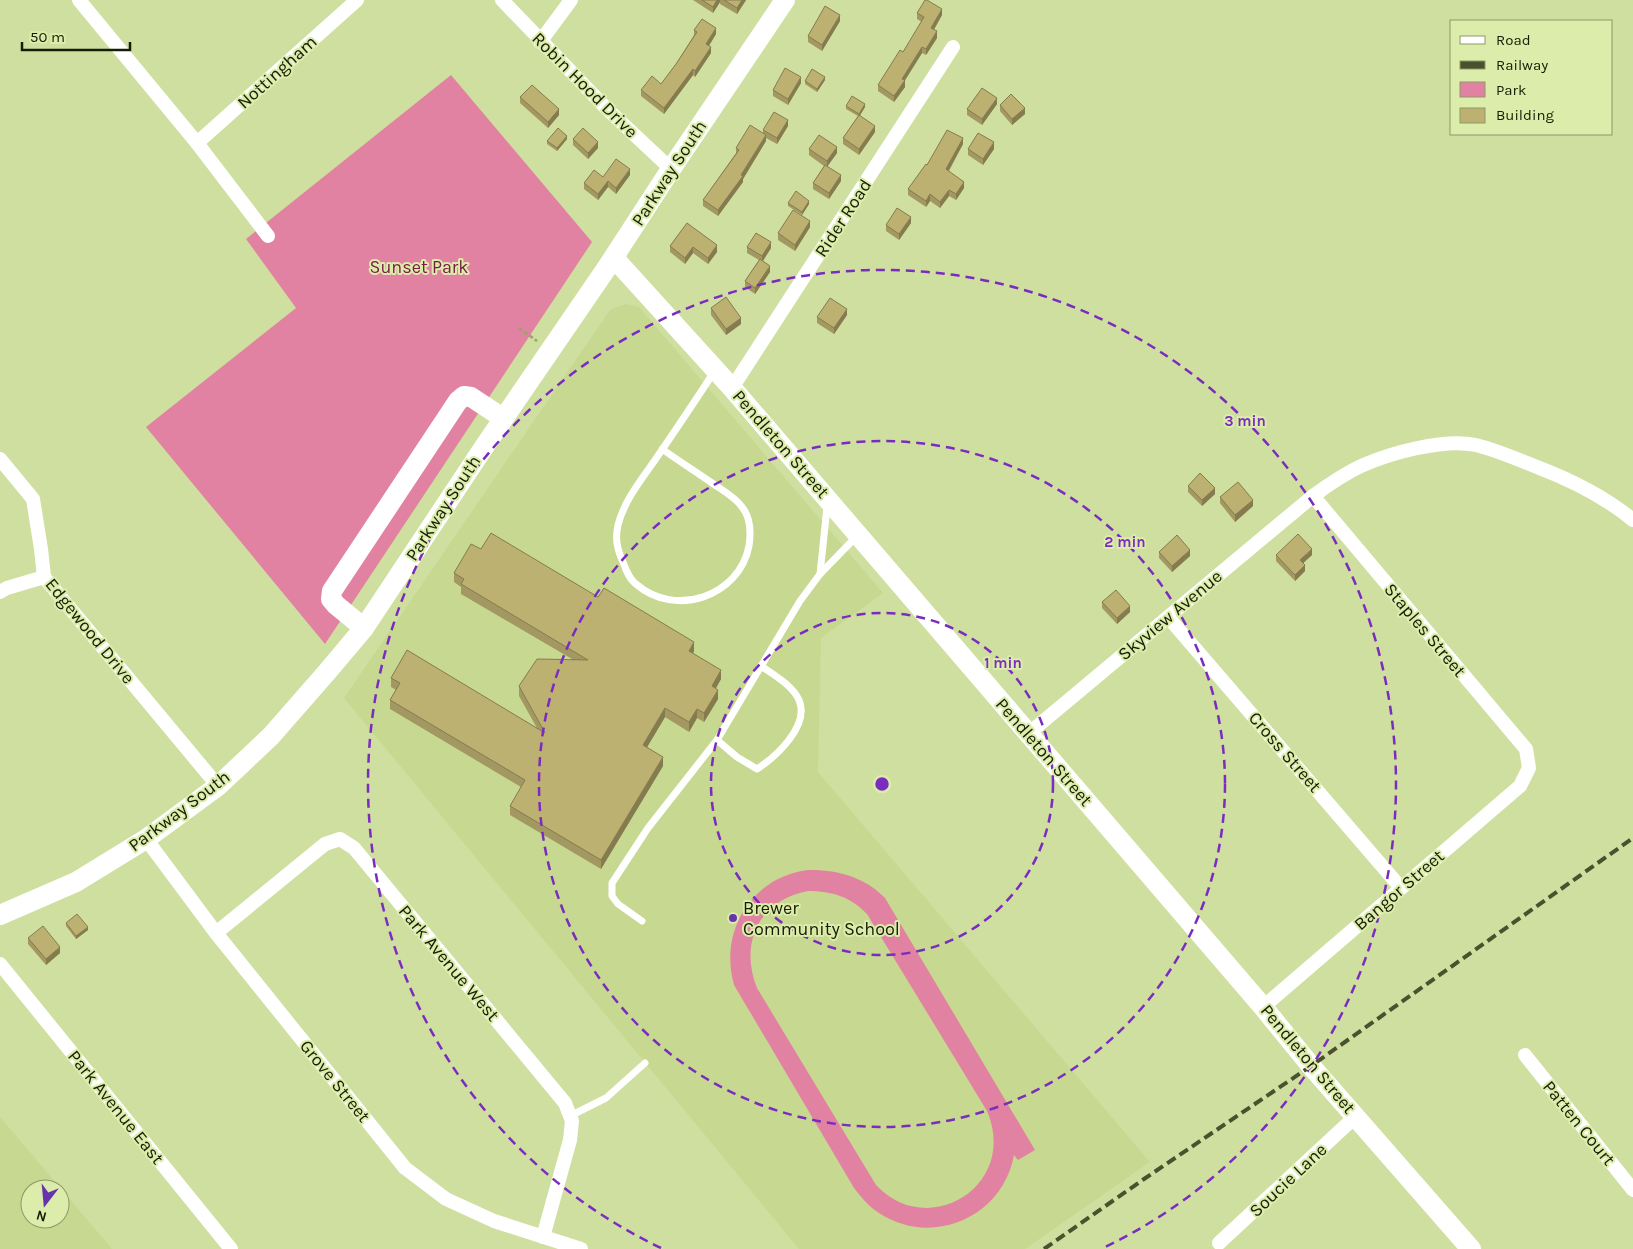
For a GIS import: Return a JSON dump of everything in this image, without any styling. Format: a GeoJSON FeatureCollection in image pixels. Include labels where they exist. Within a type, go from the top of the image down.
{"type":"FeatureCollection","features":[{"type":"Feature","properties":{"kind":"street"},"geometry":{"type":"LineString","coordinates":[[79,0],[197,143],[268,236]]}},
{"type":"Feature","properties":{"kind":"street","name":"Nottingham"},"geometry":{"type":"LineString","coordinates":[[197,143],[357,0]]}},
{"type":"Feature","properties":{"kind":"street","name":"Robin Hood Drive"},"geometry":{"type":"LineString","coordinates":[[502,0],[540,42],[671,169]]}},
{"type":"Feature","properties":{"kind":"street"},"geometry":{"type":"LineString","coordinates":[[540,42],[571,0]]}},
{"type":"Feature","properties":{"kind":"street","name":"Parkway South"},"geometry":{"type":"LineString","coordinates":[[0,915],[76,882],[146,839],[218,786],[271,736],[364,628],[503,418],[614,258],[671,169],[785,0]]}},
{"type":"Feature","properties":{"kind":"street","name":"Rider Road"},"geometry":{"type":"LineString","coordinates":[[732,388],[953,47]]}},
{"type":"Feature","properties":{"kind":"street","name":"Pendleton Street"},"geometry":{"type":"LineString","coordinates":[[614,258],[732,388],[828,499],[1263,1007],[1311,1066],[1471,1249]]}},
{"type":"Feature","properties":{"kind":"street"},"geometry":{"type":"LineString","coordinates":[[364,628],[330,599],[332,591],[458,401],[464,396],[471,397],[503,418]]}},
{"type":"Feature","properties":{"kind":"street","name":"Skyview Avenue"},"geometry":{"type":"LineString","coordinates":[[1028,734],[1313,496],[1334,481],[1362,466],[1399,453],[1440,444],[1474,445],[1564,477],[1614,505],[1633,520]]}},
{"type":"Feature","properties":{"kind":"street","name":"Edgewood Drive"},"geometry":{"type":"LineString","coordinates":[[0,459],[33,499],[42,549],[44,576],[218,786]]}},
{"type":"Feature","properties":{"kind":"street","name":"Staples Street"},"geometry":{"type":"LineString","coordinates":[[1313,496],[1526,749],[1530,768]]}},
{"type":"Feature","properties":{"kind":"street"},"geometry":{"type":"LineString","coordinates":[[0,592],[44,576]]}},
{"type":"Feature","properties":{"kind":"street","name":"Cross Street"},"geometry":{"type":"LineString","coordinates":[[1168,617],[1401,888]]}},
{"type":"Feature","properties":{"kind":"street","name":"Bangor Street"},"geometry":{"type":"LineString","coordinates":[[1263,1007],[1520,786],[1530,768]]}},
{"type":"Feature","properties":{"kind":"street","name":"Grove Street"},"geometry":{"type":"LineString","coordinates":[[146,839],[216,933],[405,1168],[446,1200],[494,1220],[581,1249]]}},
{"type":"Feature","properties":{"kind":"street","name":"Park Avenue West"},"geometry":{"type":"LineString","coordinates":[[216,933],[325,844],[340,839],[354,848],[565,1103],[572,1121],[570,1140],[543,1237]]}},
{"type":"Feature","properties":{"kind":"street","name":"Park Avenue East"},"geometry":{"type":"LineString","coordinates":[[0,964],[231,1249]]}},
{"type":"Feature","properties":{"kind":"street","name":"Patten Court"},"geometry":{"type":"LineString","coordinates":[[1525,1055],[1633,1190]]}},
{"type":"Feature","properties":{"kind":"street","name":"Soucie Lane"},"geometry":{"type":"LineString","coordinates":[[1219,1243],[1356,1116]]}},
{"type":"Feature","properties":{"kind":"lane"},"geometry":{"type":"LineString","coordinates":[[662,449],[731,496],[742,506],[749,520],[750,537],[742,567],[725,587],[708,596],[691,601],[661,597],[635,584],[628,576],[616,542],[622,514],[631,496],[662,449],[716,370]]}},
{"type":"Feature","properties":{"kind":"lane"},"geometry":{"type":"LineString","coordinates":[[820,574],[828,499]]}},
{"type":"Feature","properties":{"kind":"lane"},"geometry":{"type":"LineString","coordinates":[[642,921],[618,904],[612,896],[612,882],[648,828],[717,740],[800,601],[820,574],[858,535]]}},
{"type":"Feature","properties":{"kind":"lane"},"geometry":{"type":"LineString","coordinates":[[717,740],[737,756],[758,769],[772,759],[787,742],[800,721],[802,710],[795,694],[781,680],[761,666]]}},
{"type":"Feature","properties":{"kind":"lane"},"geometry":{"type":"LineString","coordinates":[[570,1116],[606,1098],[645,1063]]}},
{"type":"Feature","properties":{"kind":"path"},"geometry":{"type":"LineString","coordinates":[[519,328],[537,341]]}},
{"type":"Feature","properties":{"kind":"shaded area","name":"Brewer Community School"},"geometry":{"type":"Polygon","coordinates":[[[625,304],[639,307],[883,593],[821,638],[818,772],[1150,1162],[1025,1249],[799,1249],[344,698],[610,310],[625,304]]]}},
{"type":"Feature","properties":{"kind":"shaded area"},"geometry":{"type":"Polygon","coordinates":[[[0,1117],[53,1179],[20,1179],[20,1229],[70,1229],[70,1200],[112,1249],[0,1249],[0,1117]]]}},
{"type":"Feature","properties":{"kind":"green space","name":"Sunset Park"},"geometry":{"type":"Polygon","coordinates":[[[451,75],[592,242],[325,644],[146,427],[296,308],[246,239],[451,75]]]}},
{"type":"Feature","properties":{"kind":"green space"},"geometry":{"type":"Polygon","coordinates":[[[807,870],[839,873],[859,880],[885,898],[1035,1150],[1018,1160],[1014,1155],[1007,1177],[996,1195],[980,1210],[962,1220],[942,1226],[921,1227],[900,1223],[879,1213],[866,1202],[854,1188],[734,985],[731,945],[736,927],[744,910],[755,896],[770,884],[787,875],[807,870]],[[808,891],[791,896],[777,904],[757,926],[752,940],[750,955],[757,988],[876,1185],[897,1201],[920,1208],[942,1206],[963,1197],[980,1182],[990,1162],[994,1138],[987,1111],[867,914],[848,899],[817,891],[808,891]]]}},
{"type":"Feature","properties":{"kind":"building"},"geometry":{"type":"Polygon","coordinates":[[[702,0],[717,0],[713,7],[702,0]]]}},
{"type":"Feature","properties":{"kind":"building"},"geometry":{"type":"Polygon","coordinates":[[[724,0],[742,0],[737,8],[724,0]]]}},
{"type":"Feature","properties":{"kind":"building"},"geometry":{"type":"Polygon","coordinates":[[[925,0],[942,9],[931,28],[937,31],[926,49],[922,47],[902,79],[905,80],[894,96],[878,85],[900,50],[903,52],[924,17],[917,13],[925,0]]]}},
{"type":"Feature","properties":{"kind":"building"},"geometry":{"type":"Polygon","coordinates":[[[825,6],[840,15],[822,45],[808,36],[825,6]]]}},
{"type":"Feature","properties":{"kind":"building"},"geometry":{"type":"Polygon","coordinates":[[[702,19],[716,28],[706,44],[711,47],[695,71],[693,69],[664,108],[641,90],[652,76],[661,84],[697,32],[694,30],[702,19]]]}},
{"type":"Feature","properties":{"kind":"building"},"geometry":{"type":"Polygon","coordinates":[[[785,68],[801,77],[788,99],[773,90],[785,68]]]}},
{"type":"Feature","properties":{"kind":"building"},"geometry":{"type":"Polygon","coordinates":[[[812,69],[825,77],[817,89],[805,81],[812,69]]]}},
{"type":"Feature","properties":{"kind":"building"},"geometry":{"type":"Polygon","coordinates":[[[532,85],[559,109],[548,122],[520,97],[532,85]]]}},
{"type":"Feature","properties":{"kind":"building"},"geometry":{"type":"Polygon","coordinates":[[[982,88],[997,98],[982,119],[967,109],[982,88]]]}},
{"type":"Feature","properties":{"kind":"building"},"geometry":{"type":"Polygon","coordinates":[[[1011,94],[1025,108],[1012,119],[1000,105],[1011,94]]]}},
{"type":"Feature","properties":{"kind":"building"},"geometry":{"type":"Polygon","coordinates":[[[852,96],[865,104],[859,114],[846,106],[852,96]]]}},
{"type":"Feature","properties":{"kind":"building"},"geometry":{"type":"Polygon","coordinates":[[[774,112],[788,120],[777,138],[763,130],[774,112]]]}},
{"type":"Feature","properties":{"kind":"building"},"geometry":{"type":"Polygon","coordinates":[[[859,115],[875,126],[859,149],[843,138],[859,115]]]}},
{"type":"Feature","properties":{"kind":"building"},"geometry":{"type":"Polygon","coordinates":[[[750,125],[766,135],[741,175],[743,176],[718,210],[703,200],[739,150],[736,148],[750,125]]]}},
{"type":"Feature","properties":{"kind":"building"},"geometry":{"type":"Polygon","coordinates":[[[558,128],[567,136],[557,148],[547,141],[558,128]]]}},
{"type":"Feature","properties":{"kind":"building"},"geometry":{"type":"Polygon","coordinates":[[[583,128],[598,142],[588,153],[573,139],[583,128]]]}},
{"type":"Feature","properties":{"kind":"building"},"geometry":{"type":"Polygon","coordinates":[[[947,130],[963,138],[946,169],[964,182],[956,194],[949,190],[940,202],[930,194],[926,201],[908,189],[927,165],[947,130]]]}},
{"type":"Feature","properties":{"kind":"building"},"geometry":{"type":"Polygon","coordinates":[[[978,133],[994,142],[983,159],[968,149],[978,133]]]}},
{"type":"Feature","properties":{"kind":"building"},"geometry":{"type":"Polygon","coordinates":[[[819,135],[837,147],[827,161],[809,149],[819,135]]]}},
{"type":"Feature","properties":{"kind":"building"},"geometry":{"type":"Polygon","coordinates":[[[616,159],[630,169],[616,188],[608,181],[598,194],[584,183],[594,170],[603,177],[616,159]]]}},
{"type":"Feature","properties":{"kind":"building"},"geometry":{"type":"Polygon","coordinates":[[[825,165],[841,175],[829,193],[813,183],[825,165]]]}},
{"type":"Feature","properties":{"kind":"building"},"geometry":{"type":"Polygon","coordinates":[[[796,191],[809,201],[802,212],[788,203],[796,191]]]}},
{"type":"Feature","properties":{"kind":"building"},"geometry":{"type":"Polygon","coordinates":[[[897,208],[911,217],[899,234],[886,225],[897,208]]]}},
{"type":"Feature","properties":{"kind":"building"},"geometry":{"type":"Polygon","coordinates":[[[793,210],[810,221],[795,245],[778,233],[793,210]]]}},
{"type":"Feature","properties":{"kind":"building"},"geometry":{"type":"Polygon","coordinates":[[[687,223],[717,245],[708,258],[693,247],[685,258],[670,246],[687,223]]]}},
{"type":"Feature","properties":{"kind":"building"},"geometry":{"type":"Polygon","coordinates":[[[756,233],[771,242],[762,256],[747,247],[756,233]]]}},
{"type":"Feature","properties":{"kind":"building"},"geometry":{"type":"Polygon","coordinates":[[[760,259],[770,266],[755,288],[745,281],[760,259]]]}},
{"type":"Feature","properties":{"kind":"building"},"geometry":{"type":"Polygon","coordinates":[[[726,297],[741,318],[726,329],[711,308],[726,297]]]}},
{"type":"Feature","properties":{"kind":"building"},"geometry":{"type":"Polygon","coordinates":[[[830,298],[847,309],[834,328],[817,317],[830,298]]]}},
{"type":"Feature","properties":{"kind":"building"},"geometry":{"type":"Polygon","coordinates":[[[1200,473],[1215,488],[1202,500],[1188,486],[1200,473]]]}},
{"type":"Feature","properties":{"kind":"building"},"geometry":{"type":"Polygon","coordinates":[[[1238,482],[1253,500],[1235,515],[1220,497],[1238,482]]]}},
{"type":"Feature","properties":{"kind":"building"},"geometry":{"type":"Polygon","coordinates":[[[491,533],[598,597],[604,588],[694,642],[689,651],[721,670],[712,686],[718,690],[704,713],[697,709],[689,722],[665,708],[643,745],[663,757],[601,860],[510,806],[525,780],[390,700],[400,683],[391,678],[407,650],[545,733],[519,686],[537,659],[588,660],[461,584],[464,579],[454,573],[471,544],[481,549],[491,533]]]}},
{"type":"Feature","properties":{"kind":"building"},"geometry":{"type":"Polygon","coordinates":[[[1298,534],[1312,549],[1300,560],[1305,565],[1295,575],[1276,555],[1298,534]]]}},
{"type":"Feature","properties":{"kind":"building"},"geometry":{"type":"Polygon","coordinates":[[[1177,535],[1190,550],[1172,566],[1159,552],[1177,535]]]}},
{"type":"Feature","properties":{"kind":"building"},"geometry":{"type":"Polygon","coordinates":[[[1116,590],[1130,606],[1117,618],[1102,602],[1116,590]]]}},
{"type":"Feature","properties":{"kind":"building"},"geometry":{"type":"Polygon","coordinates":[[[77,914],[88,927],[76,936],[66,923],[77,914]]]}},
{"type":"Feature","properties":{"kind":"building"},"geometry":{"type":"Polygon","coordinates":[[[43,926],[60,947],[46,959],[28,938],[43,926]]]}},
{"type":"Feature","properties":{"kind":"railway"},"geometry":{"type":"LineString","coordinates":[[1044,1249],[1311,1066],[1633,838]]}},
{"type":"Feature","properties":{"kind":"place","name":"Brewer Community School"},"geometry":{"type":"Point","coordinates":[733,918]}}]}
